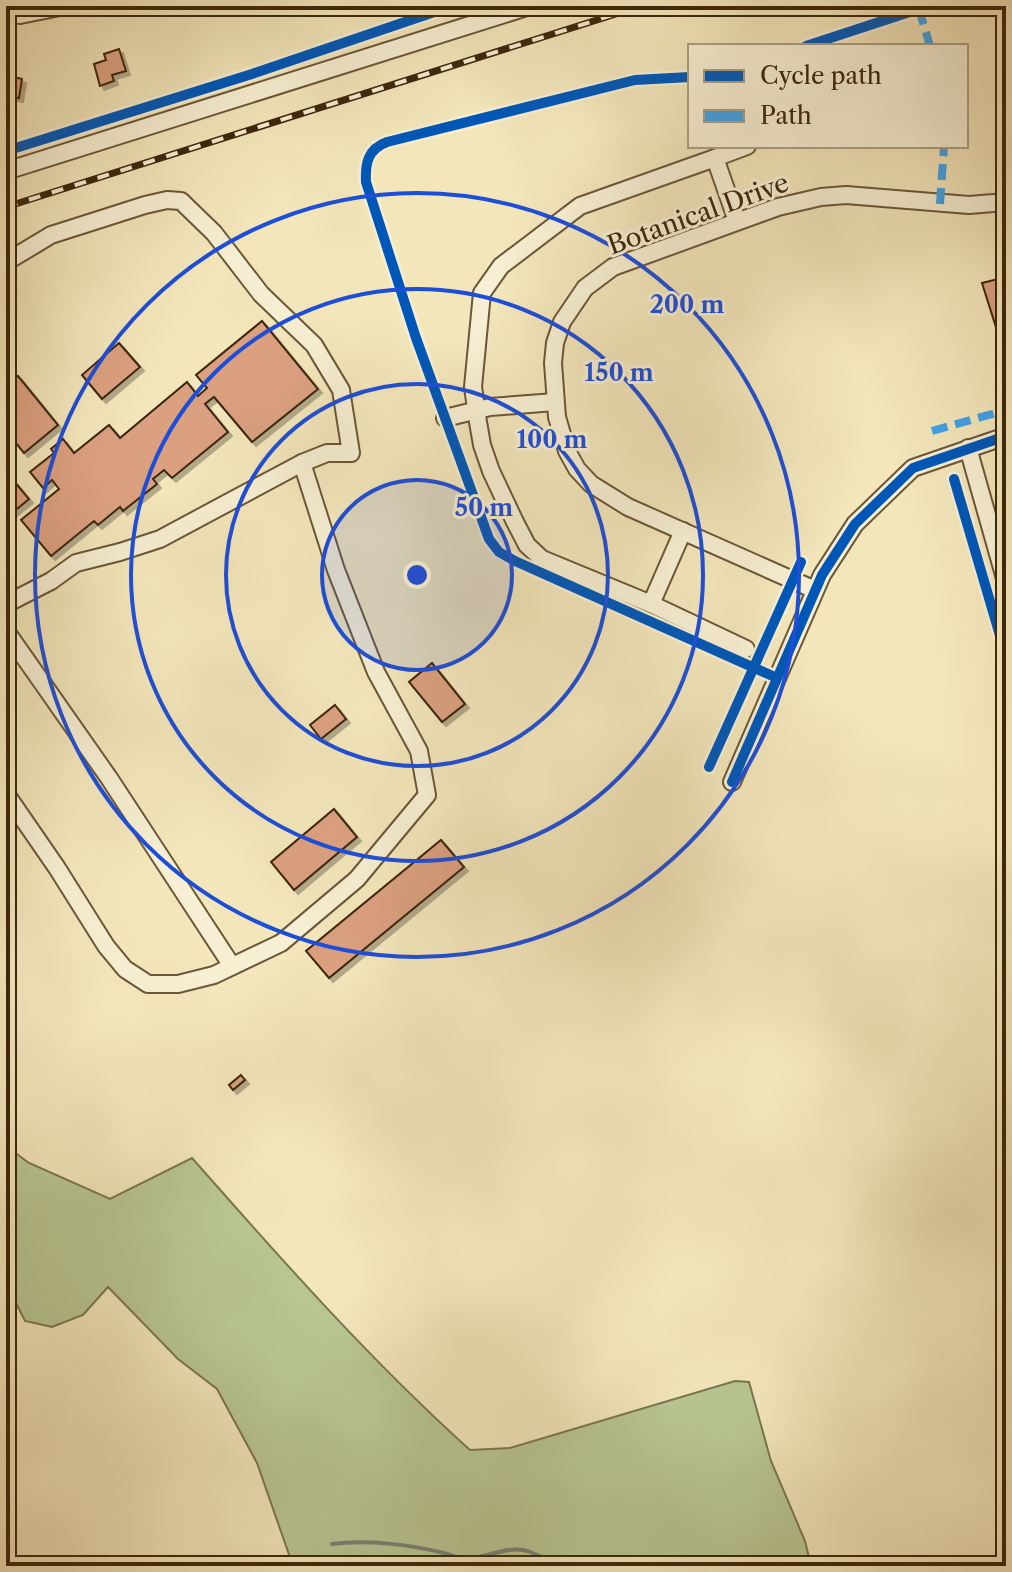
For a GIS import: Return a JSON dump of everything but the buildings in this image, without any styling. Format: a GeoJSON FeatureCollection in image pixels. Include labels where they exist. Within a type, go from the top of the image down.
{"type":"FeatureCollection","features":[{"type":"Feature","properties":{"kind":"street"},"geometry":{"type":"LineString","coordinates":[[6,11],[20,15],[65,6]]}},
{"type":"Feature","properties":{"kind":"street"},"geometry":{"type":"LineString","coordinates":[[6,171],[530,6]]}},
{"type":"Feature","properties":{"kind":"street"},"geometry":{"type":"LineString","coordinates":[[742,148],[580,206],[501,266],[482,293],[473,387],[482,445],[491,471],[527,545],[542,559],[651,604],[746,649]]}},
{"type":"Feature","properties":{"kind":"street"},"geometry":{"type":"LineString","coordinates":[[715,158],[737,221]]}},
{"type":"Feature","properties":{"kind":"street","name":"Botanical Drive"},"geometry":{"type":"LineString","coordinates":[[815,590],[628,507],[591,484],[577,469],[567,451],[555,402],[555,343],[562,322],[585,288],[625,261],[737,221],[821,197],[846,195],[969,205],[1006,202]]}},
{"type":"Feature","properties":{"kind":"street"},"geometry":{"type":"LineString","coordinates":[[6,262],[51,235],[145,205],[167,200],[181,201],[214,233],[261,294],[314,345],[341,390],[351,453],[327,453],[302,463],[160,539],[76,563],[51,581],[6,604]]}},
{"type":"Feature","properties":{"kind":"street"},"geometry":{"type":"LineString","coordinates":[[445,418],[477,409],[555,402]]}},
{"type":"Feature","properties":{"kind":"street"},"geometry":{"type":"LineString","coordinates":[[732,782],[815,590],[855,524],[913,468],[1006,436]]}},
{"type":"Feature","properties":{"kind":"street"},"geometry":{"type":"LineString","coordinates":[[968,448],[1006,582]]}},
{"type":"Feature","properties":{"kind":"street"},"geometry":{"type":"LineString","coordinates":[[6,794],[106,946],[125,969],[148,984],[178,984],[214,975],[281,943],[357,879],[427,795],[419,751],[376,672],[336,570],[302,463]]}},
{"type":"Feature","properties":{"kind":"street"},"geometry":{"type":"LineString","coordinates":[[651,604],[683,531]]}},
{"type":"Feature","properties":{"kind":"street"},"geometry":{"type":"LineString","coordinates":[[6,631],[109,778],[232,966]]}},
{"type":"Feature","properties":{"kind":"path"},"geometry":{"type":"LineString","coordinates":[[997,351],[1003,349]]}},
{"type":"Feature","properties":{"kind":"green space"},"geometry":{"type":"Polygon","coordinates":[[[6,1146],[29,1163],[110,1199],[192,1158],[362,1345],[470,1450],[510,1448],[735,1381],[749,1382],[771,1461],[805,1541],[811,1566],[293,1566],[257,1463],[217,1389],[178,1359],[108,1287],[83,1315],[52,1327],[25,1321],[11,1293],[12,1237],[6,1230],[6,1146]]]}},
{"type":"Feature","properties":{"kind":"waterway"},"geometry":{"type":"LineString","coordinates":[[332,1544],[388,1544],[465,1559],[516,1549],[546,1560],[544,1566]]}},
{"type":"Feature","properties":{"kind":"railway"},"geometry":{"type":"LineString","coordinates":[[6,207],[641,6]]}},
{"type":"Feature","properties":{"kind":"marked path"},"geometry":{"type":"LineString","coordinates":[[919,9],[929,44]]}},
{"type":"Feature","properties":{"kind":"marked path"},"geometry":{"type":"LineString","coordinates":[[940,204],[944,148]]}},
{"type":"Feature","properties":{"kind":"marked path"},"geometry":{"type":"LineString","coordinates":[[932,431],[1006,410]]}},
{"type":"Feature","properties":{"kind":"cycle path"},"geometry":{"type":"LineString","coordinates":[[6,151],[252,74],[452,6]]}},
{"type":"Feature","properties":{"kind":"cycle path"},"geometry":{"type":"LineString","coordinates":[[812,44],[928,6]]}},
{"type":"Feature","properties":{"kind":"cycle path"},"geometry":{"type":"LineString","coordinates":[[688,77],[635,80],[387,142],[369,158],[366,182],[416,338],[489,539],[499,552],[777,678]]}},
{"type":"Feature","properties":{"kind":"cycle path"},"geometry":{"type":"LineString","coordinates":[[732,782],[822,575],[855,524],[913,468],[1006,436]]}},
{"type":"Feature","properties":{"kind":"cycle path"},"geometry":{"type":"LineString","coordinates":[[954,479],[1004,649]]}},
{"type":"Feature","properties":{"kind":"cycle path"},"geometry":{"type":"LineString","coordinates":[[709,767],[801,562]]}}]}
